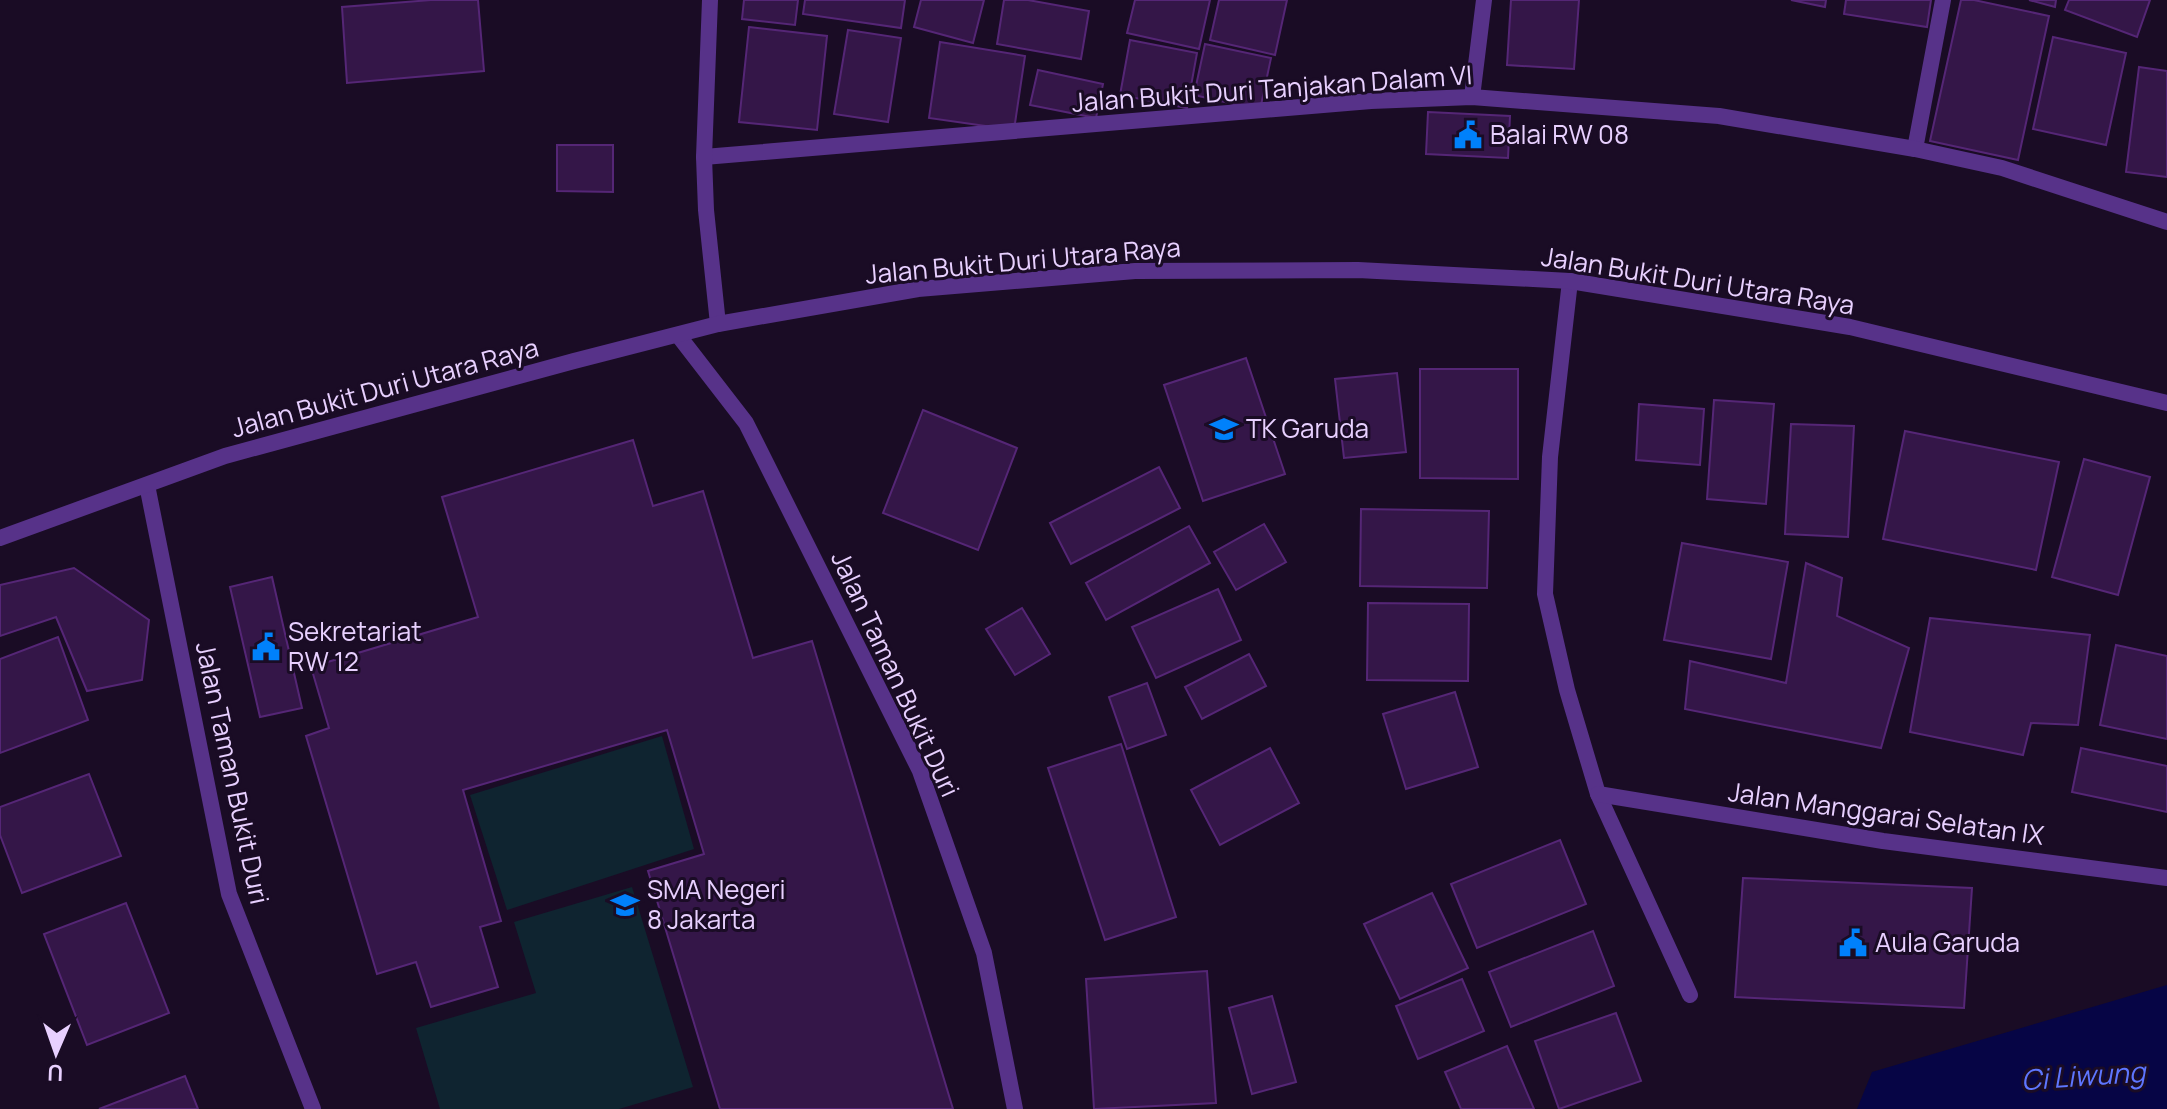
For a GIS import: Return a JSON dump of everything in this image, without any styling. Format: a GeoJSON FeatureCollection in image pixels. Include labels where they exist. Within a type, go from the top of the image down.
{"type":"FeatureCollection","features":[{"type":"Feature","properties":{"kind":"street"},"geometry":{"type":"LineString","coordinates":[[710,0],[704,157],[706,210],[718,324]]}},
{"type":"Feature","properties":{"kind":"street"},"geometry":{"type":"LineString","coordinates":[[1472,97],[1484,0]]}},
{"type":"Feature","properties":{"kind":"street"},"geometry":{"type":"LineString","coordinates":[[1915,149],[1943,0]]}},
{"type":"Feature","properties":{"kind":"street","name":"Jalan Bukit Duri Tanjakan Dalam VI"},"geometry":{"type":"LineString","coordinates":[[704,157],[1371,101],[1472,97],[1719,116],[1915,149],[2002,168],[2167,222]]}},
{"type":"Feature","properties":{"kind":"street","name":"Jalan Bukit Duri Utara Raya"},"geometry":{"type":"LineString","coordinates":[[0,538],[225,456],[718,324],[918,289],[1135,271],[1358,270],[1570,281],[1850,327],[2167,403]]}},
{"type":"Feature","properties":{"kind":"street"},"geometry":{"type":"LineString","coordinates":[[1570,281],[1550,457],[1545,594],[1567,690],[1598,794],[1690,995]]}},
{"type":"Feature","properties":{"kind":"street","name":"Jalan Taman Bukit Duri"},"geometry":{"type":"LineString","coordinates":[[678,335],[746,423],[920,771],[984,953],[1015,1109]]}},
{"type":"Feature","properties":{"kind":"street","name":"Jalan Taman Bukit Duri"},"geometry":{"type":"LineString","coordinates":[[147,485],[229,894],[313,1109]]}},
{"type":"Feature","properties":{"kind":"street","name":"Jalan Manggarai Selatan IX"},"geometry":{"type":"LineString","coordinates":[[1598,794],[1883,841],[2167,878]]}},
{"type":"Feature","properties":{"kind":"shaded area"},"geometry":{"type":"Polygon","coordinates":[[[662,736],[694,849],[507,910],[470,795],[662,736]]]}},
{"type":"Feature","properties":{"kind":"shaded area"},"geometry":{"type":"Polygon","coordinates":[[[632,887],[693,1087],[619,1109],[440,1109],[416,1028],[536,993],[514,922],[632,887]]]}},
{"type":"Feature","properties":{"kind":"water","name":"Ci Liwung"},"geometry":{"type":"Polygon","coordinates":[[[2167,985],[2167,1109],[1857,1109],[1872,1072],[2167,985]]]}},
{"type":"Feature","properties":{"kind":"building"},"geometry":{"type":"Polygon","coordinates":[[[431,0],[478,0],[484,71],[347,83],[342,7],[431,0]]]}},
{"type":"Feature","properties":{"kind":"building"},"geometry":{"type":"Polygon","coordinates":[[[744,0],[798,0],[795,25],[742,19],[744,0]]]}},
{"type":"Feature","properties":{"kind":"building"},"geometry":{"type":"Polygon","coordinates":[[[805,0],[905,0],[901,28],[803,14],[805,0]]]}},
{"type":"Feature","properties":{"kind":"building"},"geometry":{"type":"Polygon","coordinates":[[[921,0],[984,0],[973,43],[914,27],[921,0]]]}},
{"type":"Feature","properties":{"kind":"building"},"geometry":{"type":"Polygon","coordinates":[[[1004,0],[1028,0],[1089,11],[1081,59],[997,44],[1004,0]]]}},
{"type":"Feature","properties":{"kind":"building"},"geometry":{"type":"Polygon","coordinates":[[[1135,0],[1210,0],[1199,49],[1127,33],[1135,0]]]}},
{"type":"Feature","properties":{"kind":"building"},"geometry":{"type":"Polygon","coordinates":[[[1219,0],[1287,0],[1275,55],[1210,40],[1219,0]]]}},
{"type":"Feature","properties":{"kind":"building"},"geometry":{"type":"Polygon","coordinates":[[[1511,0],[1579,0],[1574,69],[1507,65],[1511,0]]]}},
{"type":"Feature","properties":{"kind":"building"},"geometry":{"type":"Polygon","coordinates":[[[1791,0],[1826,0],[1825,7],[1791,0]]]}},
{"type":"Feature","properties":{"kind":"building"},"geometry":{"type":"Polygon","coordinates":[[[1846,0],[1931,0],[1927,27],[1844,14],[1846,0]]]}},
{"type":"Feature","properties":{"kind":"building"},"geometry":{"type":"Polygon","coordinates":[[[1961,0],[2049,16],[2018,160],[1930,141],[1961,0]]]}},
{"type":"Feature","properties":{"kind":"building"},"geometry":{"type":"Polygon","coordinates":[[[2029,0],[2056,0],[2055,7],[2029,0]]]}},
{"type":"Feature","properties":{"kind":"building"},"geometry":{"type":"Polygon","coordinates":[[[2069,0],[2150,0],[2137,37],[2065,10],[2069,0]]]}},
{"type":"Feature","properties":{"kind":"building"},"geometry":{"type":"Polygon","coordinates":[[[749,27],[827,36],[817,130],[739,122],[749,27]]]}},
{"type":"Feature","properties":{"kind":"building"},"geometry":{"type":"Polygon","coordinates":[[[848,30],[901,38],[888,122],[834,114],[848,30]]]}},
{"type":"Feature","properties":{"kind":"building"},"geometry":{"type":"Polygon","coordinates":[[[2053,37],[2126,53],[2106,145],[2033,129],[2053,37]]]}},
{"type":"Feature","properties":{"kind":"building"},"geometry":{"type":"Polygon","coordinates":[[[1130,40],[1197,53],[1187,108],[1120,95],[1130,40]]]}},
{"type":"Feature","properties":{"kind":"building"},"geometry":{"type":"Polygon","coordinates":[[[940,42],[1025,56],[1014,130],[929,118],[940,42]]]}},
{"type":"Feature","properties":{"kind":"building"},"geometry":{"type":"Polygon","coordinates":[[[1205,44],[1271,58],[1260,110],[1194,95],[1205,44]]]}},
{"type":"Feature","properties":{"kind":"building"},"geometry":{"type":"Polygon","coordinates":[[[2139,67],[2167,71],[2167,177],[2126,172],[2139,67]]]}},
{"type":"Feature","properties":{"kind":"building"},"geometry":{"type":"Polygon","coordinates":[[[1038,70],[1103,84],[1096,118],[1030,105],[1038,70]]]}},
{"type":"Feature","properties":{"kind":"building","name":"Balai RW 08"},"geometry":{"type":"Polygon","coordinates":[[[1428,112],[1510,116],[1508,158],[1426,154],[1428,112]]]}},
{"type":"Feature","properties":{"kind":"building"},"geometry":{"type":"Polygon","coordinates":[[[557,145],[613,145],[613,192],[557,191],[557,145]]]}},
{"type":"Feature","properties":{"kind":"building","name":"TK Garuda"},"geometry":{"type":"Polygon","coordinates":[[[1246,358],[1285,474],[1203,501],[1164,385],[1246,358]]]}},
{"type":"Feature","properties":{"kind":"building"},"geometry":{"type":"Polygon","coordinates":[[[1420,369],[1518,369],[1518,479],[1420,478],[1420,369]]]}},
{"type":"Feature","properties":{"kind":"building"},"geometry":{"type":"Polygon","coordinates":[[[1397,373],[1406,452],[1344,458],[1335,379],[1397,373]]]}},
{"type":"Feature","properties":{"kind":"building"},"geometry":{"type":"Polygon","coordinates":[[[1714,400],[1774,404],[1766,504],[1707,499],[1714,400]]]}},
{"type":"Feature","properties":{"kind":"building"},"geometry":{"type":"Polygon","coordinates":[[[1639,404],[1704,409],[1700,465],[1636,460],[1639,404]]]}},
{"type":"Feature","properties":{"kind":"building"},"geometry":{"type":"Polygon","coordinates":[[[923,410],[1017,448],[978,550],[883,513],[923,410]]]}},
{"type":"Feature","properties":{"kind":"building"},"geometry":{"type":"Polygon","coordinates":[[[1791,424],[1854,426],[1848,537],[1785,534],[1791,424]]]}},
{"type":"Feature","properties":{"kind":"building"},"geometry":{"type":"Polygon","coordinates":[[[1905,431],[2059,462],[2036,570],[1883,539],[1905,431]]]}},
{"type":"Feature","properties":{"kind":"building"},"geometry":{"type":"Polygon","coordinates":[[[633,440],[653,506],[703,491],[753,658],[812,641],[953,1109],[720,1109],[648,871],[704,854],[667,730],[463,790],[501,921],[480,927],[498,987],[431,1007],[416,962],[377,974],[306,736],[329,728],[311,667],[478,617],[442,497],[633,440]]]}},
{"type":"Feature","properties":{"kind":"building"},"geometry":{"type":"Polygon","coordinates":[[[2084,459],[2150,477],[2118,595],[2052,577],[2084,459]]]}},
{"type":"Feature","properties":{"kind":"building"},"geometry":{"type":"Polygon","coordinates":[[[1159,467],[1180,508],[1071,564],[1050,523],[1159,467]]]}},
{"type":"Feature","properties":{"kind":"building"},"geometry":{"type":"Polygon","coordinates":[[[1361,509],[1489,511],[1487,588],[1360,586],[1361,509]]]}},
{"type":"Feature","properties":{"kind":"building"},"geometry":{"type":"Polygon","coordinates":[[[1264,524],[1286,562],[1236,590],[1214,552],[1264,524]]]}},
{"type":"Feature","properties":{"kind":"building"},"geometry":{"type":"Polygon","coordinates":[[[1189,526],[1210,563],[1106,620],[1086,583],[1189,526]]]}},
{"type":"Feature","properties":{"kind":"building"},"geometry":{"type":"Polygon","coordinates":[[[1682,543],[1788,562],[1771,659],[1664,640],[1682,543]]]}},
{"type":"Feature","properties":{"kind":"building"},"geometry":{"type":"Polygon","coordinates":[[[1806,563],[1842,578],[1837,616],[1909,648],[1881,748],[1685,709],[1690,661],[1786,683],[1806,563]]]}},
{"type":"Feature","properties":{"kind":"building"},"geometry":{"type":"Polygon","coordinates":[[[74,568],[149,620],[142,680],[87,691],[56,617],[0,636],[0,585],[74,568]]]}},
{"type":"Feature","properties":{"kind":"building","name":"Sekretariat RW 12"},"geometry":{"type":"Polygon","coordinates":[[[272,577],[302,708],[260,717],[230,587],[272,577]]]}},
{"type":"Feature","properties":{"kind":"building"},"geometry":{"type":"Polygon","coordinates":[[[1218,589],[1241,640],[1156,678],[1132,627],[1218,589]]]}},
{"type":"Feature","properties":{"kind":"building"},"geometry":{"type":"Polygon","coordinates":[[[1368,603],[1469,604],[1468,681],[1367,680],[1368,603]]]}},
{"type":"Feature","properties":{"kind":"building"},"geometry":{"type":"Polygon","coordinates":[[[1022,608],[1050,654],[1015,675],[986,629],[1022,608]]]}},
{"type":"Feature","properties":{"kind":"building"},"geometry":{"type":"Polygon","coordinates":[[[1930,618],[2090,635],[2078,725],[2031,723],[2023,755],[1910,732],[1930,618]]]}},
{"type":"Feature","properties":{"kind":"building"},"geometry":{"type":"Polygon","coordinates":[[[58,637],[88,720],[0,753],[0,659],[58,637]]]}},
{"type":"Feature","properties":{"kind":"building"},"geometry":{"type":"Polygon","coordinates":[[[2116,645],[2167,656],[2167,739],[2100,725],[2116,645]]]}},
{"type":"Feature","properties":{"kind":"building"},"geometry":{"type":"Polygon","coordinates":[[[1249,654],[1266,686],[1202,719],[1185,687],[1249,654]]]}},
{"type":"Feature","properties":{"kind":"building"},"geometry":{"type":"Polygon","coordinates":[[[1147,683],[1166,735],[1127,749],[1109,697],[1147,683]]]}},
{"type":"Feature","properties":{"kind":"building"},"geometry":{"type":"Polygon","coordinates":[[[1455,692],[1478,767],[1406,789],[1383,714],[1455,692]]]}},
{"type":"Feature","properties":{"kind":"building"},"geometry":{"type":"Polygon","coordinates":[[[1121,744],[1176,917],[1105,940],[1048,768],[1121,744]]]}},
{"type":"Feature","properties":{"kind":"building"},"geometry":{"type":"Polygon","coordinates":[[[1270,748],[1299,803],[1220,845],[1191,790],[1270,748]]]}},
{"type":"Feature","properties":{"kind":"building"},"geometry":{"type":"Polygon","coordinates":[[[2081,748],[2167,766],[2167,812],[2072,792],[2081,748]]]}},
{"type":"Feature","properties":{"kind":"building"},"geometry":{"type":"Polygon","coordinates":[[[89,774],[121,856],[22,893],[0,835],[0,807],[89,774]]]}},
{"type":"Feature","properties":{"kind":"building"},"geometry":{"type":"Polygon","coordinates":[[[1560,840],[1586,904],[1477,948],[1451,884],[1560,840]]]}},
{"type":"Feature","properties":{"kind":"building","name":"Aula Garuda"},"geometry":{"type":"Polygon","coordinates":[[[1743,878],[1972,888],[1964,1008],[1735,997],[1743,878]]]}},
{"type":"Feature","properties":{"kind":"building"},"geometry":{"type":"Polygon","coordinates":[[[1432,893],[1468,968],[1400,999],[1364,924],[1432,893]]]}},
{"type":"Feature","properties":{"kind":"building"},"geometry":{"type":"Polygon","coordinates":[[[126,903],[169,1013],[87,1045],[44,934],[126,903]]]}},
{"type":"Feature","properties":{"kind":"building"},"geometry":{"type":"Polygon","coordinates":[[[1593,931],[1614,986],[1511,1027],[1489,972],[1593,931]]]}},
{"type":"Feature","properties":{"kind":"building"},"geometry":{"type":"Polygon","coordinates":[[[1207,971],[1216,1103],[1094,1109],[1086,979],[1207,971]]]}},
{"type":"Feature","properties":{"kind":"building"},"geometry":{"type":"Polygon","coordinates":[[[1462,979],[1484,1031],[1418,1059],[1396,1006],[1462,979]]]}},
{"type":"Feature","properties":{"kind":"building"},"geometry":{"type":"Polygon","coordinates":[[[1272,996],[1296,1082],[1252,1094],[1229,1008],[1272,996]]]}},
{"type":"Feature","properties":{"kind":"building"},"geometry":{"type":"Polygon","coordinates":[[[1616,1013],[1641,1081],[1559,1109],[1535,1041],[1616,1013]]]}},
{"type":"Feature","properties":{"kind":"building"},"geometry":{"type":"Polygon","coordinates":[[[1507,1046],[1534,1109],[1461,1109],[1445,1072],[1507,1046]]]}},
{"type":"Feature","properties":{"kind":"building"},"geometry":{"type":"Polygon","coordinates":[[[185,1076],[198,1109],[99,1109],[185,1076]]]}},
{"type":"Feature","properties":{"kind":"place","name":"Balai RW 08"},"geometry":{"type":"Point","coordinates":[1468,135]}},
{"type":"Feature","properties":{"kind":"place","name":"TK Garuda"},"geometry":{"type":"Point","coordinates":[1224,429]}},
{"type":"Feature","properties":{"kind":"place","name":"Sekretariat RW 12"},"geometry":{"type":"Point","coordinates":[266,647]}},
{"type":"Feature","properties":{"kind":"place","name":"SMA Negeri 8 Jakarta"},"geometry":{"type":"Point","coordinates":[625,905]}},
{"type":"Feature","properties":{"kind":"place","name":"Aula Garuda"},"geometry":{"type":"Point","coordinates":[1853,943]}}]}
